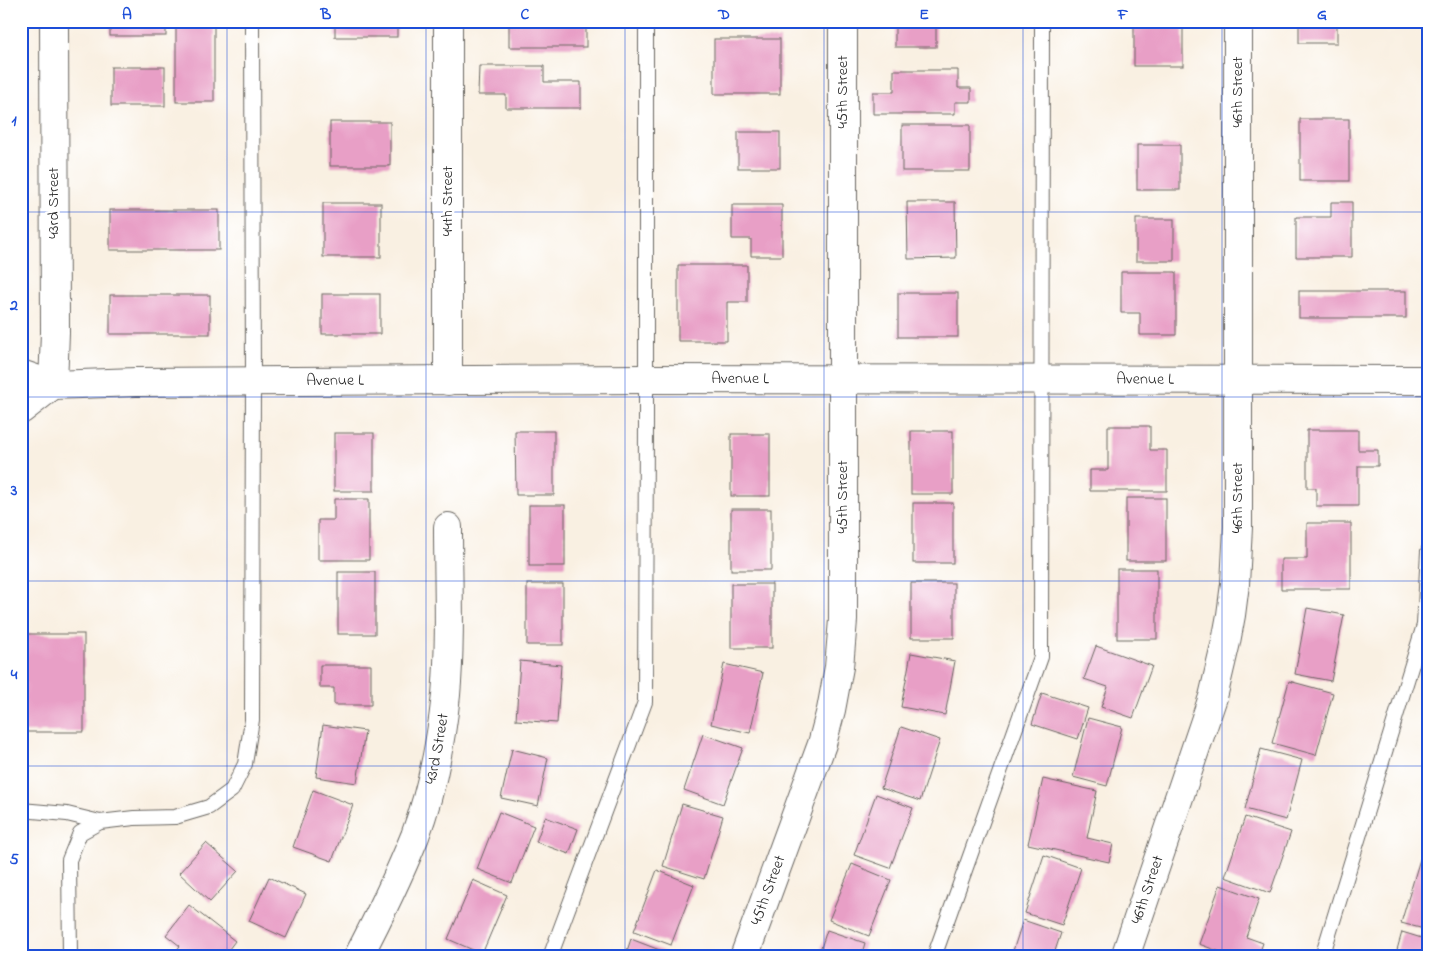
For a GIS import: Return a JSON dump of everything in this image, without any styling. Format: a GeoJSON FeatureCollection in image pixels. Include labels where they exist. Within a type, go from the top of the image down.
{"type":"FeatureCollection","features":[{"type":"Feature","properties":{"kind":"street","name":"43rd Street"},"geometry":{"type":"LineString","coordinates":[[53,385],[55,332],[54,21]]}},
{"type":"Feature","properties":{"kind":"street","name":"44th Street"},"geometry":{"type":"LineString","coordinates":[[448,21],[448,381]]}},
{"type":"Feature","properties":{"kind":"street","name":"45th Street"},"geometry":{"type":"LineString","coordinates":[[744,957],[822,744],[839,668],[843,620],[843,21]]}},
{"type":"Feature","properties":{"kind":"street","name":"46th Street"},"geometry":{"type":"LineString","coordinates":[[1125,957],[1213,697],[1226,642],[1235,584],[1238,528],[1238,21]]}},
{"type":"Feature","properties":{"kind":"street","name":"Avenue L"},"geometry":{"type":"LineString","coordinates":[[21,374],[53,385],[136,382],[646,380],[1428,380]]}},
{"type":"Feature","properties":{"kind":"street"},"geometry":{"type":"LineString","coordinates":[[21,410],[53,385]]}},
{"type":"Feature","properties":{"kind":"street","name":"43rd Street"},"geometry":{"type":"LineString","coordinates":[[358,957],[385,906],[412,843],[431,782],[442,726],[448,659],[448,527]]}},
{"type":"Feature","properties":{"kind":"lane"},"geometry":{"type":"LineString","coordinates":[[21,810],[67,814],[100,822],[134,818],[174,817],[209,807],[232,790],[246,764],[252,720],[252,21]]}},
{"type":"Feature","properties":{"kind":"lane"},"geometry":{"type":"LineString","coordinates":[[550,957],[645,702],[646,21]]}},
{"type":"Feature","properties":{"kind":"lane"},"geometry":{"type":"LineString","coordinates":[[934,957],[1041,657],[1042,21]]}},
{"type":"Feature","properties":{"kind":"lane"},"geometry":{"type":"LineString","coordinates":[[1322,957],[1424,625],[1428,551]]}},
{"type":"Feature","properties":{"kind":"lane"},"geometry":{"type":"LineString","coordinates":[[70,957],[69,860],[80,833],[100,822]]}},
{"type":"Feature","properties":{"kind":"building"},"geometry":{"type":"Polygon","coordinates":[[[110,21],[166,21],[166,36],[110,36],[110,21]]]}},
{"type":"Feature","properties":{"kind":"building"},"geometry":{"type":"Polygon","coordinates":[[[176,21],[214,21],[214,102],[176,102],[176,21]]]}},
{"type":"Feature","properties":{"kind":"building"},"geometry":{"type":"Polygon","coordinates":[[[335,21],[397,21],[397,37],[335,37],[335,21]]]}},
{"type":"Feature","properties":{"kind":"building"},"geometry":{"type":"Polygon","coordinates":[[[509,21],[586,21],[586,47],[509,47],[509,21]]]}},
{"type":"Feature","properties":{"kind":"building"},"geometry":{"type":"Polygon","coordinates":[[[895,21],[936,21],[936,47],[895,47],[895,21]]]}},
{"type":"Feature","properties":{"kind":"building"},"geometry":{"type":"Polygon","coordinates":[[[1134,21],[1183,21],[1183,66],[1134,66],[1134,21]]]}},
{"type":"Feature","properties":{"kind":"building"},"geometry":{"type":"Polygon","coordinates":[[[1299,21],[1357,21],[1357,23],[1337,23],[1337,43],[1299,43],[1299,21]]]}},
{"type":"Feature","properties":{"kind":"building"},"geometry":{"type":"Polygon","coordinates":[[[714,39],[780,39],[780,94],[714,94],[714,39]]]}},
{"type":"Feature","properties":{"kind":"building"},"geometry":{"type":"Polygon","coordinates":[[[479,66],[544,66],[544,82],[581,82],[581,108],[506,108],[506,95],[478,95],[479,66]]]}},
{"type":"Feature","properties":{"kind":"building"},"geometry":{"type":"Polygon","coordinates":[[[111,67],[165,67],[165,106],[111,106],[111,67]]]}},
{"type":"Feature","properties":{"kind":"building"},"geometry":{"type":"Polygon","coordinates":[[[894,70],[958,70],[958,88],[971,88],[971,102],[955,102],[955,114],[873,114],[873,92],[894,92],[894,70]]]}},
{"type":"Feature","properties":{"kind":"building"},"geometry":{"type":"Polygon","coordinates":[[[1300,119],[1349,119],[1349,181],[1300,181],[1300,119]]]}},
{"type":"Feature","properties":{"kind":"building"},"geometry":{"type":"Polygon","coordinates":[[[330,122],[390,122],[390,166],[330,166],[330,122]]]}},
{"type":"Feature","properties":{"kind":"building"},"geometry":{"type":"Polygon","coordinates":[[[902,125],[970,125],[970,171],[902,171],[902,125]]]}},
{"type":"Feature","properties":{"kind":"building"},"geometry":{"type":"Polygon","coordinates":[[[738,132],[780,132],[780,168],[738,168],[738,132]]]}},
{"type":"Feature","properties":{"kind":"building"},"geometry":{"type":"Polygon","coordinates":[[[1137,145],[1180,145],[1180,190],[1137,190],[1137,145]]]}},
{"type":"Feature","properties":{"kind":"building"},"geometry":{"type":"Polygon","coordinates":[[[907,202],[955,202],[956,258],[908,259],[907,202]]]}},
{"type":"Feature","properties":{"kind":"building"},"geometry":{"type":"Polygon","coordinates":[[[1331,202],[1352,202],[1352,257],[1296,257],[1296,217],[1331,217],[1331,202]]]}},
{"type":"Feature","properties":{"kind":"building"},"geometry":{"type":"Polygon","coordinates":[[[323,203],[381,203],[381,257],[323,257],[323,203]]]}},
{"type":"Feature","properties":{"kind":"building"},"geometry":{"type":"Polygon","coordinates":[[[732,205],[782,205],[782,256],[751,256],[751,239],[732,239],[732,205]]]}},
{"type":"Feature","properties":{"kind":"building"},"geometry":{"type":"Polygon","coordinates":[[[110,210],[219,210],[219,250],[110,250],[110,210]]]}},
{"type":"Feature","properties":{"kind":"building"},"geometry":{"type":"Polygon","coordinates":[[[1136,219],[1174,219],[1174,261],[1136,261],[1136,219]]]}},
{"type":"Feature","properties":{"kind":"building"},"geometry":{"type":"Polygon","coordinates":[[[678,265],[747,265],[747,302],[727,302],[727,341],[678,341],[678,265]]]}},
{"type":"Feature","properties":{"kind":"building"},"geometry":{"type":"Polygon","coordinates":[[[1121,272],[1176,272],[1176,335],[1140,335],[1140,313],[1121,313],[1121,272]]]}},
{"type":"Feature","properties":{"kind":"building"},"geometry":{"type":"Polygon","coordinates":[[[1299,291],[1406,291],[1406,318],[1299,318],[1299,291]]]}},
{"type":"Feature","properties":{"kind":"building"},"geometry":{"type":"Polygon","coordinates":[[[898,293],[958,293],[958,337],[898,337],[898,293]]]}},
{"type":"Feature","properties":{"kind":"building"},"geometry":{"type":"Polygon","coordinates":[[[322,294],[380,294],[380,334],[322,334],[322,294]]]}},
{"type":"Feature","properties":{"kind":"building"},"geometry":{"type":"Polygon","coordinates":[[[110,295],[210,295],[210,334],[110,334],[110,295]]]}},
{"type":"Feature","properties":{"kind":"building"},"geometry":{"type":"Polygon","coordinates":[[[1108,426],[1150,426],[1150,450],[1167,450],[1167,491],[1090,491],[1090,470],[1108,470],[1108,426]]]}},
{"type":"Feature","properties":{"kind":"building"},"geometry":{"type":"Polygon","coordinates":[[[1307,430],[1358,430],[1358,450],[1378,450],[1378,466],[1358,466],[1358,506],[1316,506],[1316,488],[1307,488],[1307,430]]]}},
{"type":"Feature","properties":{"kind":"building"},"geometry":{"type":"Polygon","coordinates":[[[515,431],[554,431],[554,495],[516,495],[515,431]]]}},
{"type":"Feature","properties":{"kind":"building"},"geometry":{"type":"Polygon","coordinates":[[[911,431],[953,431],[953,494],[911,494],[911,431]]]}},
{"type":"Feature","properties":{"kind":"building"},"geometry":{"type":"Polygon","coordinates":[[[334,433],[374,433],[374,491],[334,491],[334,433]]]}},
{"type":"Feature","properties":{"kind":"building"},"geometry":{"type":"Polygon","coordinates":[[[731,434],[770,434],[770,496],[731,496],[731,434]]]}},
{"type":"Feature","properties":{"kind":"building"},"geometry":{"type":"Polygon","coordinates":[[[1126,498],[1166,498],[1166,561],[1126,561],[1126,498]]]}},
{"type":"Feature","properties":{"kind":"building"},"geometry":{"type":"Polygon","coordinates":[[[334,499],[369,499],[369,560],[318,560],[318,520],[334,520],[334,499]]]}},
{"type":"Feature","properties":{"kind":"building"},"geometry":{"type":"Polygon","coordinates":[[[913,503],[953,503],[953,563],[913,563],[913,503]]]}},
{"type":"Feature","properties":{"kind":"building"},"geometry":{"type":"Polygon","coordinates":[[[529,505],[565,505],[565,566],[529,566],[529,505]]]}},
{"type":"Feature","properties":{"kind":"building"},"geometry":{"type":"Polygon","coordinates":[[[731,509],[771,509],[771,570],[731,570],[731,509]]]}},
{"type":"Feature","properties":{"kind":"building"},"geometry":{"type":"Polygon","coordinates":[[[1307,523],[1351,523],[1351,589],[1281,589],[1281,559],[1307,559],[1307,523]]]}},
{"type":"Feature","properties":{"kind":"building"},"geometry":{"type":"Polygon","coordinates":[[[1117,569],[1157,569],[1157,639],[1117,639],[1117,569]]]}},
{"type":"Feature","properties":{"kind":"building"},"geometry":{"type":"Polygon","coordinates":[[[338,572],[375,572],[375,634],[338,634],[338,572]]]}},
{"type":"Feature","properties":{"kind":"building"},"geometry":{"type":"Polygon","coordinates":[[[911,583],[954,583],[954,638],[911,638],[911,583]]]}},
{"type":"Feature","properties":{"kind":"building"},"geometry":{"type":"Polygon","coordinates":[[[527,584],[563,584],[563,645],[527,645],[527,584]]]}},
{"type":"Feature","properties":{"kind":"building"},"geometry":{"type":"Polygon","coordinates":[[[731,584],[772,584],[772,648],[731,648],[731,584]]]}},
{"type":"Feature","properties":{"kind":"building"},"geometry":{"type":"Polygon","coordinates":[[[1307,608],[1344,615],[1331,681],[1295,674],[1307,608]]]}},
{"type":"Feature","properties":{"kind":"building"},"geometry":{"type":"Polygon","coordinates":[[[21,634],[84,634],[84,732],[21,732],[21,634]]]}},
{"type":"Feature","properties":{"kind":"building"},"geometry":{"type":"Polygon","coordinates":[[[1096,646],[1152,666],[1133,718],[1101,707],[1108,687],[1084,679],[1096,646]]]}},
{"type":"Feature","properties":{"kind":"building"},"geometry":{"type":"Polygon","coordinates":[[[911,653],[955,661],[945,715],[901,707],[911,653]]]}},
{"type":"Feature","properties":{"kind":"building"},"geometry":{"type":"Polygon","coordinates":[[[520,661],[561,665],[557,723],[516,720],[520,661]]]}},
{"type":"Feature","properties":{"kind":"building"},"geometry":{"type":"Polygon","coordinates":[[[724,664],[763,673],[750,733],[711,724],[724,664]]]}},
{"type":"Feature","properties":{"kind":"building"},"geometry":{"type":"Polygon","coordinates":[[[320,665],[371,665],[371,705],[334,705],[334,688],[320,688],[320,665]]]}},
{"type":"Feature","properties":{"kind":"building"},"geometry":{"type":"Polygon","coordinates":[[[1289,681],[1333,693],[1316,755],[1272,743],[1289,681]]]}},
{"type":"Feature","properties":{"kind":"building"},"geometry":{"type":"Polygon","coordinates":[[[1042,693],[1088,708],[1078,739],[1032,724],[1042,693]]]}},
{"type":"Feature","properties":{"kind":"building"},"geometry":{"type":"Polygon","coordinates":[[[1088,718],[1122,727],[1107,786],[1073,777],[1088,718]]]}},
{"type":"Feature","properties":{"kind":"building"},"geometry":{"type":"Polygon","coordinates":[[[323,725],[365,731],[357,783],[316,777],[323,725]]]}},
{"type":"Feature","properties":{"kind":"building"},"geometry":{"type":"Polygon","coordinates":[[[901,727],[940,740],[920,801],[881,788],[901,727]]]}},
{"type":"Feature","properties":{"kind":"building"},"geometry":{"type":"Polygon","coordinates":[[[703,734],[743,748],[723,804],[684,790],[703,734]]]}},
{"type":"Feature","properties":{"kind":"building"},"geometry":{"type":"Polygon","coordinates":[[[512,749],[548,758],[538,806],[501,798],[512,749]]]}},
{"type":"Feature","properties":{"kind":"building"},"geometry":{"type":"Polygon","coordinates":[[[1261,749],[1302,760],[1286,820],[1245,809],[1261,749]]]}},
{"type":"Feature","properties":{"kind":"building"},"geometry":{"type":"Polygon","coordinates":[[[1043,779],[1097,791],[1087,838],[1113,844],[1109,862],[1028,844],[1043,779]]]}},
{"type":"Feature","properties":{"kind":"building"},"geometry":{"type":"Polygon","coordinates":[[[313,790],[353,805],[332,861],[293,847],[313,790]]]}},
{"type":"Feature","properties":{"kind":"building"},"geometry":{"type":"Polygon","coordinates":[[[876,794],[913,808],[890,868],[854,855],[876,794]]]}},
{"type":"Feature","properties":{"kind":"building"},"geometry":{"type":"Polygon","coordinates":[[[682,804],[723,816],[704,879],[663,866],[682,804]]]}},
{"type":"Feature","properties":{"kind":"building"},"geometry":{"type":"Polygon","coordinates":[[[499,812],[534,826],[512,883],[477,869],[499,812]]]}},
{"type":"Feature","properties":{"kind":"building"},"geometry":{"type":"Polygon","coordinates":[[[545,817],[578,829],[569,854],[536,842],[545,817]]]}},
{"type":"Feature","properties":{"kind":"building"},"geometry":{"type":"Polygon","coordinates":[[[1245,817],[1291,832],[1270,893],[1225,877],[1245,817]]]}},
{"type":"Feature","properties":{"kind":"building"},"geometry":{"type":"Polygon","coordinates":[[[1428,839],[1428,853],[1423,851],[1428,839]]]}},
{"type":"Feature","properties":{"kind":"building"},"geometry":{"type":"Polygon","coordinates":[[[206,843],[238,871],[210,902],[179,873],[206,843]]]}},
{"type":"Feature","properties":{"kind":"building"},"geometry":{"type":"Polygon","coordinates":[[[1044,855],[1081,868],[1062,925],[1025,913],[1044,855]]]}},
{"type":"Feature","properties":{"kind":"building"},"geometry":{"type":"Polygon","coordinates":[[[1420,859],[1428,862],[1428,930],[1401,923],[1420,859]]]}},
{"type":"Feature","properties":{"kind":"building"},"geometry":{"type":"Polygon","coordinates":[[[852,864],[891,880],[869,936],[829,920],[852,864]]]}},
{"type":"Feature","properties":{"kind":"building"},"geometry":{"type":"Polygon","coordinates":[[[657,870],[694,885],[671,945],[634,931],[657,870]]]}},
{"type":"Feature","properties":{"kind":"building"},"geometry":{"type":"Polygon","coordinates":[[[269,877],[306,894],[286,938],[249,921],[269,877]]]}},
{"type":"Feature","properties":{"kind":"building"},"geometry":{"type":"Polygon","coordinates":[[[473,880],[507,895],[482,954],[448,939],[473,880]]]}},
{"type":"Feature","properties":{"kind":"building"},"geometry":{"type":"Polygon","coordinates":[[[1220,885],[1259,899],[1246,937],[1263,943],[1258,957],[1234,957],[1199,944],[1220,885]]]}},
{"type":"Feature","properties":{"kind":"building"},"geometry":{"type":"Polygon","coordinates":[[[189,905],[235,941],[223,957],[171,957],[180,946],[166,935],[189,905]]]}},
{"type":"Feature","properties":{"kind":"building"},"geometry":{"type":"Polygon","coordinates":[[[1023,920],[1061,933],[1053,957],[1011,957],[1023,920]]]}},
{"type":"Feature","properties":{"kind":"building"},"geometry":{"type":"Polygon","coordinates":[[[827,930],[865,943],[861,957],[818,957],[827,930]]]}},
{"type":"Feature","properties":{"kind":"building"},"geometry":{"type":"Polygon","coordinates":[[[1402,932],[1428,940],[1428,957],[1395,957],[1402,932]]]}},
{"type":"Feature","properties":{"kind":"building"},"geometry":{"type":"Polygon","coordinates":[[[631,939],[670,954],[668,957],[625,957],[631,939]]]}}]}
